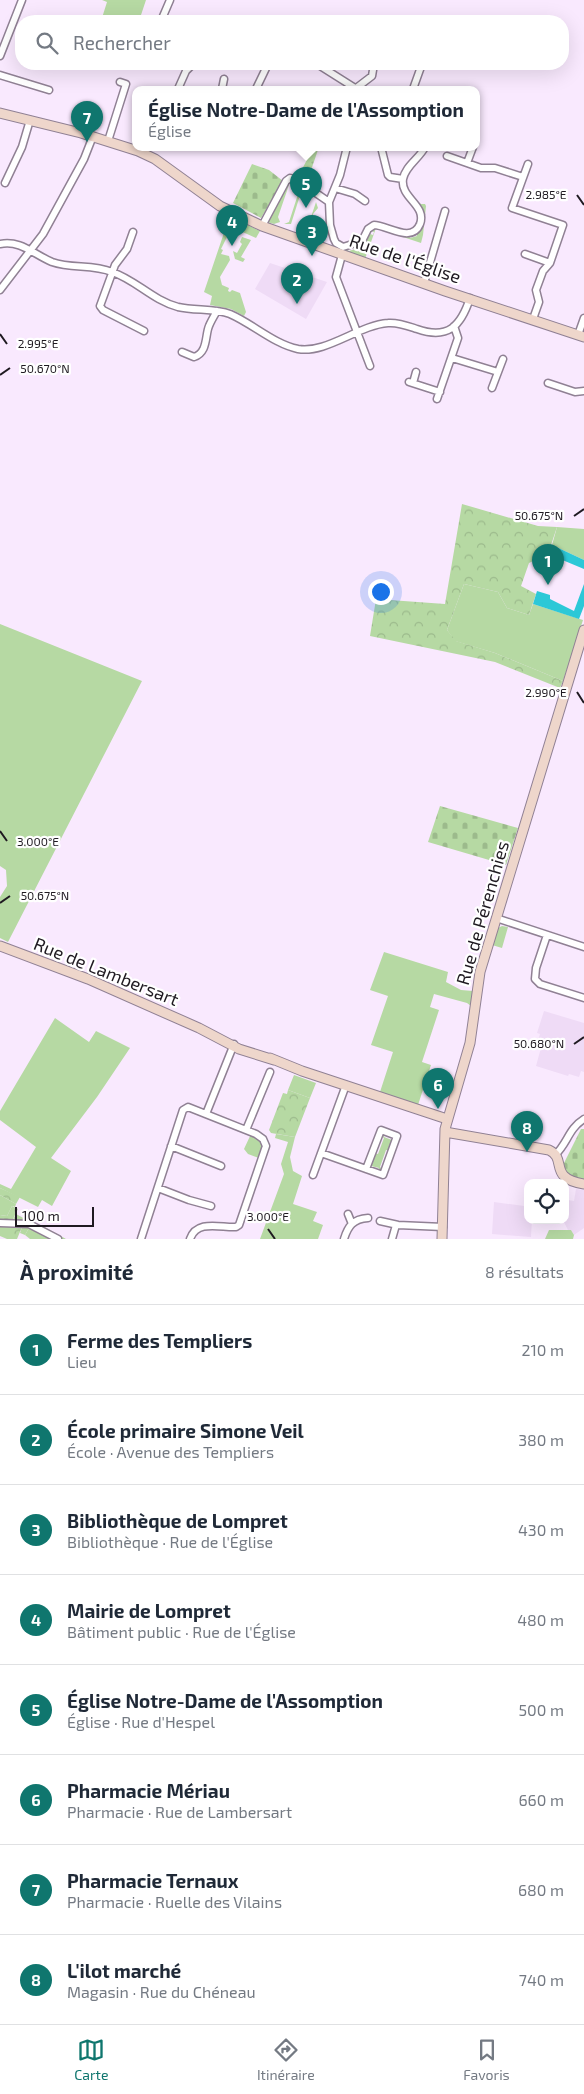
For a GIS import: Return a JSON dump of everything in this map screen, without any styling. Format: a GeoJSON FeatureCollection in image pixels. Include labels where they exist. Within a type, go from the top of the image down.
{"type":"FeatureCollection","features":[{"type":"Feature","properties":{"kind":"main road","name":"Rue de l'Église"},"geometry":{"type":"LineString","coordinates":[[0,113],[93,136],[132,150]]}},
{"type":"Feature","properties":{"kind":"main road","name":"Rue de l'Église"},"geometry":{"type":"LineString","coordinates":[[136,151],[152,157],[208,199],[232,213],[262,226],[581,336]]}},
{"type":"Feature","properties":{"kind":"main road","name":"Rue de Pérenchies"},"geometry":{"type":"LineString","coordinates":[[442,1239],[445,1132],[447,1119],[470,1043],[479,979],[584,630]]}},
{"type":"Feature","properties":{"kind":"main road","name":"Rue de Lambersart"},"geometry":{"type":"LineString","coordinates":[[0,946],[70,971],[234,1045],[447,1119]]}},
{"type":"Feature","properties":{"kind":"main road","name":"Rue de Lambersart"},"geometry":{"type":"LineString","coordinates":[[428,1113],[445,1132]]}},
{"type":"Feature","properties":{"kind":"main road"},"geometry":{"type":"LineString","coordinates":[[445,1132],[549,1150],[555,1155],[564,1177],[584,1184]]}},
{"type":"Feature","properties":{"kind":"street"},"geometry":{"type":"LineString","coordinates":[[16,15],[22,0]]}},
{"type":"Feature","properties":{"kind":"street"},"geometry":{"type":"LineString","coordinates":[[164,15],[170,0]]}},
{"type":"Feature","properties":{"kind":"street"},"geometry":{"type":"LineString","coordinates":[[0,56],[15,18]]}},
{"type":"Feature","properties":{"kind":"street"},"geometry":{"type":"LineString","coordinates":[[179,86],[187,70]]}},
{"type":"Feature","properties":{"kind":"street"},"geometry":{"type":"LineString","coordinates":[[257,86],[265,70]]}},
{"type":"Feature","properties":{"kind":"street"},"geometry":{"type":"LineString","coordinates":[[326,70],[350,86]]}},
{"type":"Feature","properties":{"kind":"street"},"geometry":{"type":"LineString","coordinates":[[359,86],[372,76],[373,70]]}},
{"type":"Feature","properties":{"kind":"street"},"geometry":{"type":"LineString","coordinates":[[414,86],[420,70]]}},
{"type":"Feature","properties":{"kind":"street"},"geometry":{"type":"LineString","coordinates":[[0,75],[49,90]]}},
{"type":"Feature","properties":{"kind":"street"},"geometry":{"type":"LineString","coordinates":[[223,86],[224,79]]}},
{"type":"Feature","properties":{"kind":"street"},"geometry":{"type":"LineString","coordinates":[[108,141],[126,84],[120,82]]}},
{"type":"Feature","properties":{"kind":"street"},"geometry":{"type":"LineString","coordinates":[[5,183],[22,147],[30,120]]}},
{"type":"Feature","properties":{"kind":"street"},"geometry":{"type":"LineString","coordinates":[[0,290],[45,230],[82,162],[93,136]]}},
{"type":"Feature","properties":{"kind":"street"},"geometry":{"type":"LineString","coordinates":[[346,151],[336,188],[329,202],[330,225],[334,239],[342,252],[336,275],[370,366]]}},
{"type":"Feature","properties":{"kind":"street"},"geometry":{"type":"LineString","coordinates":[[382,151],[388,175],[403,179]]}},
{"type":"Feature","properties":{"kind":"street"},"geometry":{"type":"LineString","coordinates":[[342,252],[362,242],[368,229],[374,225],[402,233],[418,227],[421,221],[420,210],[406,193],[403,179],[406,171],[422,151]]}},
{"type":"Feature","properties":{"kind":"street"},"geometry":{"type":"LineString","coordinates":[[467,163],[472,151]]}},
{"type":"Feature","properties":{"kind":"street"},"geometry":{"type":"LineString","coordinates":[[447,156],[481,168],[495,168],[523,177]]}},
{"type":"Feature","properties":{"kind":"street"},"geometry":{"type":"LineString","coordinates":[[528,164],[512,208],[562,226],[550,263],[543,271],[536,290],[539,302],[533,319]]}},
{"type":"Feature","properties":{"kind":"street"},"geometry":{"type":"LineString","coordinates":[[262,226],[287,180],[294,178],[329,202]]}},
{"type":"Feature","properties":{"kind":"street"},"geometry":{"type":"LineString","coordinates":[[336,188],[352,193],[365,201]]}},
{"type":"Feature","properties":{"kind":"street"},"geometry":{"type":"LineString","coordinates":[[424,283],[445,211]]}},
{"type":"Feature","properties":{"kind":"street"},"geometry":{"type":"LineString","coordinates":[[133,232],[126,249],[112,272],[100,303],[101,309],[144,331]]}},
{"type":"Feature","properties":{"kind":"street"},"geometry":{"type":"LineString","coordinates":[[0,244],[13,243],[63,265],[93,267],[112,272],[167,303],[190,309],[217,311],[235,317],[283,343],[299,349],[316,348],[357,332],[390,323],[432,334],[443,332],[454,326],[465,314],[470,298]]}},
{"type":"Feature","properties":{"kind":"street"},"geometry":{"type":"LineString","coordinates":[[525,254],[550,263]]}},
{"type":"Feature","properties":{"kind":"street"},"geometry":{"type":"LineString","coordinates":[[182,352],[194,358],[199,355],[208,338],[208,329],[217,311]]}},
{"type":"Feature","properties":{"kind":"street"},"geometry":{"type":"LineString","coordinates":[[581,336],[584,318]]}},
{"type":"Feature","properties":{"kind":"street"},"geometry":{"type":"LineString","coordinates":[[416,372],[411,382],[439,396],[459,337],[454,326]]}},
{"type":"Feature","properties":{"kind":"street"},"geometry":{"type":"LineString","coordinates":[[452,358],[498,372]]}},
{"type":"Feature","properties":{"kind":"street"},"geometry":{"type":"LineString","coordinates":[[492,388],[503,360]]}},
{"type":"Feature","properties":{"kind":"street"},"geometry":{"type":"LineString","coordinates":[[548,383],[575,392],[584,391]]}},
{"type":"Feature","properties":{"kind":"street"},"geometry":{"type":"LineString","coordinates":[[496,918],[584,947]]}},
{"type":"Feature","properties":{"kind":"street"},"geometry":{"type":"LineString","coordinates":[[547,935],[534,972],[535,979],[544,986],[584,998]]}},
{"type":"Feature","properties":{"kind":"street"},"geometry":{"type":"LineString","coordinates":[[206,1114],[234,1045]]}},
{"type":"Feature","properties":{"kind":"street"},"geometry":{"type":"LineString","coordinates":[[246,1130],[270,1072]]}},
{"type":"Feature","properties":{"kind":"street"},"geometry":{"type":"LineString","coordinates":[[313,1175],[346,1085]]}},
{"type":"Feature","properties":{"kind":"street"},"geometry":{"type":"LineString","coordinates":[[141,1239],[183,1110],[190,1107],[261,1137],[266,1149],[239,1225],[236,1227],[220,1225],[199,1228],[194,1231],[190,1239]]}},
{"type":"Feature","properties":{"kind":"street"},"geometry":{"type":"LineString","coordinates":[[555,1155],[563,1146],[573,1127],[583,1120]]}},
{"type":"Feature","properties":{"kind":"street"},"geometry":{"type":"LineString","coordinates":[[321,1152],[366,1169],[383,1175],[398,1136],[381,1130],[366,1169]]}},
{"type":"Feature","properties":{"kind":"street"},"geometry":{"type":"LineString","coordinates":[[171,1146],[221,1166]]}},
{"type":"Feature","properties":{"kind":"street"},"geometry":{"type":"LineString","coordinates":[[158,1188],[188,1200],[211,1206]]}},
{"type":"Feature","properties":{"kind":"street"},"geometry":{"type":"LineString","coordinates":[[348,1214],[352,1224]]}},
{"type":"Feature","properties":{"kind":"street"},"geometry":{"type":"LineString","coordinates":[[344,1239],[352,1224],[360,1219],[368,1218]]}},
{"type":"Feature","properties":{"kind":"street"},"geometry":{"type":"LineString","coordinates":[[380,1221],[396,1225],[443,1227]]}},
{"type":"Feature","properties":{"kind":"street"},"geometry":{"type":"LineString","coordinates":[[0,1223],[29,1224],[58,1239]]}},
{"type":"Feature","properties":{"kind":"street"},"geometry":{"type":"LineString","coordinates":[[392,1239],[396,1225]]}},
{"type":"Feature","properties":{"kind":"shaded area"},"geometry":{"type":"Polygon","coordinates":[[[270,263],[327,282],[306,319],[255,289],[270,263]]]}},
{"type":"Feature","properties":{"kind":"shaded area"},"geometry":{"type":"Polygon","coordinates":[[[544,1011],[584,1023],[584,1072],[581,1071],[579,1077],[569,1074],[568,1076],[536,1066],[542,1044],[537,1043],[540,1034],[537,1033],[544,1011]]]}},
{"type":"Feature","properties":{"kind":"shaded area"},"geometry":{"type":"Polygon","coordinates":[[[576,1189],[584,1190],[584,1228],[574,1235],[565,1224],[569,1224],[569,1200],[574,1201],[576,1189]]]}},
{"type":"Feature","properties":{"kind":"shaded area"},"geometry":{"type":"Polygon","coordinates":[[[494,1202],[524,1206],[524,1224],[532,1224],[531,1237],[492,1234],[494,1202]]]}},
{"type":"Feature","properties":{"kind":"green space"},"geometry":{"type":"Polygon","coordinates":[[[102,0],[146,0],[141,15],[103,15],[107,2],[102,0]]]}},
{"type":"Feature","properties":{"kind":"green space"},"geometry":{"type":"Polygon","coordinates":[[[309,151],[318,151],[308,179],[299,175],[311,152],[309,151]]]}},
{"type":"Feature","properties":{"kind":"green space"},"geometry":{"type":"Polygon","coordinates":[[[252,164],[269,170],[283,181],[261,218],[233,203],[252,164]]]}},
{"type":"Feature","properties":{"kind":"green space"},"geometry":{"type":"Polygon","coordinates":[[[290,182],[278,217],[280,222],[274,224],[267,222],[290,182]]]}},
{"type":"Feature","properties":{"kind":"green space"},"geometry":{"type":"Polygon","coordinates":[[[300,188],[302,189],[291,224],[284,224],[289,222],[300,188]]]}},
{"type":"Feature","properties":{"kind":"green space"},"geometry":{"type":"Polygon","coordinates":[[[412,197],[426,206],[421,243],[376,228],[365,259],[345,251],[346,249],[349,251],[364,246],[363,243],[370,234],[373,235],[374,232],[371,231],[375,227],[409,235],[410,238],[417,236],[416,232],[421,227],[412,197]]]}},
{"type":"Feature","properties":{"kind":"green space"},"geometry":{"type":"Polygon","coordinates":[[[316,202],[318,208],[313,214],[316,229],[308,226],[316,202]]]}},
{"type":"Feature","properties":{"kind":"green space"},"geometry":{"type":"Polygon","coordinates":[[[229,218],[233,219],[235,233],[229,233],[221,249],[223,250],[221,254],[229,256],[230,260],[220,277],[222,285],[229,288],[228,291],[232,290],[240,293],[246,312],[244,316],[231,309],[210,305],[212,296],[204,292],[229,218]]]}},
{"type":"Feature","properties":{"kind":"green space"},"geometry":{"type":"Polygon","coordinates":[[[239,221],[260,231],[256,238],[238,230],[239,221]]]}},
{"type":"Feature","properties":{"kind":"green space"},"geometry":{"type":"Polygon","coordinates":[[[242,237],[251,240],[241,257],[245,259],[243,262],[235,259],[233,251],[237,253],[242,244],[240,242],[242,237]]]}},
{"type":"Feature","properties":{"kind":"green space"},"geometry":{"type":"Polygon","coordinates":[[[462,504],[538,526],[557,527],[548,554],[529,563],[521,586],[536,594],[529,615],[507,608],[498,592],[464,584],[447,630],[456,641],[495,653],[563,681],[560,688],[495,662],[370,636],[376,599],[445,604],[462,504]]]}},
{"type":"Feature","properties":{"kind":"green space"},"geometry":{"type":"Polygon","coordinates":[[[557,527],[584,529],[584,560],[552,545],[557,527]]]}},
{"type":"Feature","properties":{"kind":"green space"},"geometry":{"type":"Polygon","coordinates":[[[464,584],[498,592],[507,608],[529,615],[533,604],[583,620],[563,681],[495,653],[455,641],[447,630],[464,584]]]}},
{"type":"Feature","properties":{"kind":"green space"},"geometry":{"type":"Polygon","coordinates":[[[0,624],[142,681],[8,942],[0,938],[0,897],[7,886],[6,870],[0,866],[0,624]]]}},
{"type":"Feature","properties":{"kind":"green space"},"geometry":{"type":"Polygon","coordinates":[[[440,806],[518,828],[506,865],[428,842],[440,806]]]}},
{"type":"Feature","properties":{"kind":"green space"},"geometry":{"type":"Polygon","coordinates":[[[502,926],[508,927],[502,948],[492,945],[498,928],[502,926]]]}},
{"type":"Feature","properties":{"kind":"green space"},"geometry":{"type":"Polygon","coordinates":[[[384,952],[448,972],[446,982],[461,990],[473,991],[471,1006],[467,1003],[434,994],[430,1007],[439,1010],[422,1062],[431,1065],[418,1105],[380,1092],[393,1052],[371,1045],[388,996],[370,990],[384,952]]]}},
{"type":"Feature","properties":{"kind":"green space"},"geometry":{"type":"Polygon","coordinates":[[[55,1018],[89,1042],[96,1031],[130,1048],[97,1097],[51,1158],[71,1171],[52,1206],[42,1200],[38,1207],[0,1188],[0,1184],[11,1189],[36,1147],[0,1120],[0,1111],[55,1018]]]}},
{"type":"Feature","properties":{"kind":"green space"},"geometry":{"type":"Polygon","coordinates":[[[294,1075],[316,1083],[310,1098],[288,1090],[294,1075]]]}},
{"type":"Feature","properties":{"kind":"green space"},"geometry":{"type":"Polygon","coordinates":[[[288,1090],[310,1098],[295,1137],[271,1133],[269,1130],[283,1093],[287,1094],[288,1090]]]}},
{"type":"Feature","properties":{"kind":"green space"},"geometry":{"type":"Polygon","coordinates":[[[581,1129],[584,1129],[584,1182],[567,1175],[563,1165],[581,1129]]]}},
{"type":"Feature","properties":{"kind":"green space"},"geometry":{"type":"Polygon","coordinates":[[[381,1133],[385,1134],[384,1137],[392,1140],[393,1137],[394,1139],[390,1151],[386,1150],[380,1167],[383,1170],[380,1169],[378,1171],[379,1168],[371,1166],[370,1169],[369,1167],[374,1153],[378,1154],[384,1138],[380,1136],[381,1133]]]}},
{"type":"Feature","properties":{"kind":"green space"},"geometry":{"type":"Polygon","coordinates":[[[251,1134],[258,1139],[262,1147],[259,1158],[248,1154],[244,1149],[251,1134]]]}},
{"type":"Feature","properties":{"kind":"green space"},"geometry":{"type":"Polygon","coordinates":[[[276,1134],[295,1137],[290,1157],[293,1171],[302,1176],[293,1204],[317,1212],[313,1221],[323,1225],[318,1239],[260,1239],[284,1174],[281,1164],[288,1142],[275,1138],[276,1134]]]}},
{"type":"Feature","properties":{"kind":"green space"},"geometry":{"type":"Polygon","coordinates":[[[0,1188],[20,1197],[16,1204],[0,1195],[0,1188]]]}},
{"type":"Feature","properties":{"kind":"green space"},"geometry":{"type":"Polygon","coordinates":[[[0,1195],[16,1204],[15,1207],[12,1206],[7,1216],[0,1215],[0,1195]]]}},
{"type":"Feature","properties":{"kind":"green space"},"geometry":{"type":"Polygon","coordinates":[[[12,1206],[18,1209],[10,1225],[22,1227],[17,1239],[7,1239],[0,1236],[0,1215],[7,1216],[12,1206]]]}},
{"type":"Feature","properties":{"kind":"green space"},"geometry":{"type":"Polygon","coordinates":[[[16,1214],[66,1239],[51,1239],[29,1228],[25,1235],[20,1233],[22,1227],[10,1225],[16,1214]]]}},
{"type":"Feature","properties":{"kind":"green space"},"geometry":{"type":"Polygon","coordinates":[[[29,1228],[51,1239],[30,1239],[25,1235],[29,1228]]]}},
{"type":"Feature","properties":{"kind":"green space"},"geometry":{"type":"Polygon","coordinates":[[[549,1230],[571,1230],[574,1235],[573,1239],[545,1239],[549,1230]]]}},
{"type":"Feature","properties":{"kind":"water"},"geometry":{"type":"Polygon","coordinates":[[[552,545],[584,560],[584,569],[548,554],[552,545]]]}},
{"type":"Feature","properties":{"kind":"water"},"geometry":{"type":"Polygon","coordinates":[[[584,584],[584,606],[579,619],[533,604],[537,591],[550,595],[550,599],[574,611],[584,584]]]}},
{"type":"Feature","properties":{"kind":"place","name":"Pharmacie Ternaux"},"geometry":{"type":"Point","coordinates":[87,142]}},
{"type":"Feature","properties":{"kind":"place","name":"Église Notre-Dame de l'Assomption"},"geometry":{"type":"Point","coordinates":[306,208]}},
{"type":"Feature","properties":{"kind":"place","name":"Mairie de Lompret"},"geometry":{"type":"Point","coordinates":[232,246]}},
{"type":"Feature","properties":{"kind":"place","name":"Bibliothèque de Lompret"},"geometry":{"type":"Point","coordinates":[312,256]}},
{"type":"Feature","properties":{"kind":"place","name":"École primaire Simone Veil"},"geometry":{"type":"Point","coordinates":[297,304]}},
{"type":"Feature","properties":{"kind":"place","name":"Ferme des Templiers"},"geometry":{"type":"Point","coordinates":[548,585]}},
{"type":"Feature","properties":{"kind":"place","name":"Pharmacie Mériau"},"geometry":{"type":"Point","coordinates":[438,1109]}},
{"type":"Feature","properties":{"kind":"place","name":"L'ilot marché"},"geometry":{"type":"Point","coordinates":[527,1152]}}]}
